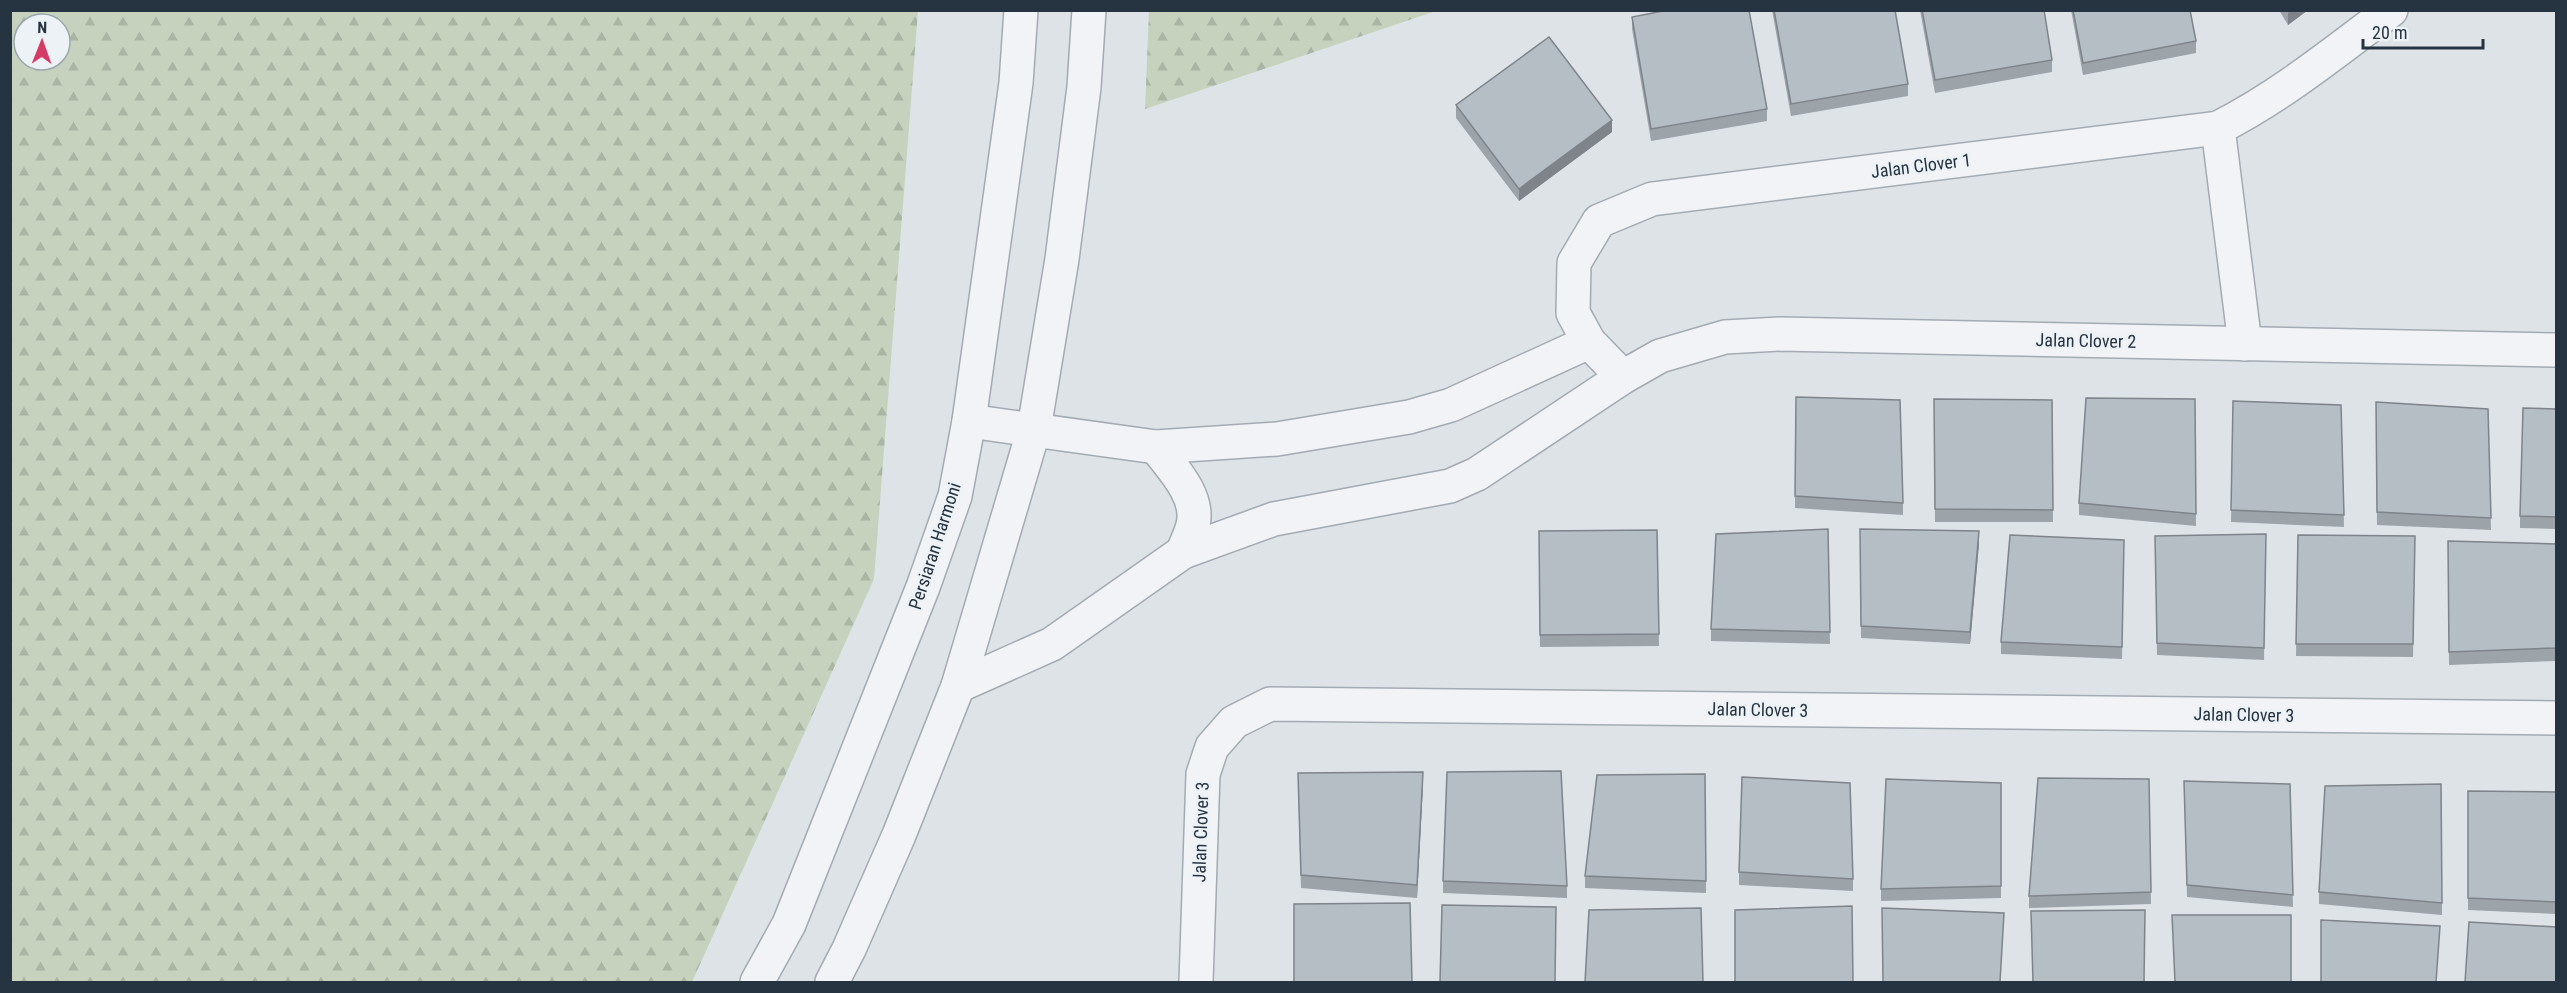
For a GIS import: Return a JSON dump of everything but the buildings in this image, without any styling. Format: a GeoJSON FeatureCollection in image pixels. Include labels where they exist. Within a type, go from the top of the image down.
{"type":"FeatureCollection","features":[{"type":"Feature","properties":{"kind":"street","name":"Persiaran Harmoni"},"geometry":{"type":"LineString","coordinates":[[757,982],[789,924],[923,588],[954,496],[969,421],[1016,83],[1021,10]]}},
{"type":"Feature","properties":{"kind":"street"},"geometry":{"type":"LineString","coordinates":[[832,982],[849,949],[898,835],[958,686],[1034,429],[1062,259],[1084,87],[1089,10]]}},
{"type":"Feature","properties":{"kind":"street","name":"Jalan Clover 1"},"geometry":{"type":"LineString","coordinates":[[1623,377],[1589,342],[1573,313],[1574,263],[1599,221],[1652,199],[2218,128],[2285,90],[2391,10]]}},
{"type":"Feature","properties":{"kind":"street"},"geometry":{"type":"LineString","coordinates":[[2218,128],[2245,344]]}},
{"type":"Feature","properties":{"kind":"street","name":"Jalan Clover 2"},"geometry":{"type":"LineString","coordinates":[[958,686],[1052,644],[1183,552],[1274,519],[1450,486],[1477,474],[1623,377],[1660,356],[1725,337],[1780,334],[2556,350]]}},
{"type":"Feature","properties":{"kind":"street"},"geometry":{"type":"LineString","coordinates":[[969,421],[1156,447],[1276,439],[1409,417],[1451,405],[1589,342]]}},
{"type":"Feature","properties":{"kind":"street"},"geometry":{"type":"LineString","coordinates":[[1156,447],[1176,472],[1192,501],[1194,523],[1183,552]]}},
{"type":"Feature","properties":{"kind":"street","name":"Jalan Clover 3"},"geometry":{"type":"LineString","coordinates":[[1196,982],[1203,774],[1212,747],[1234,722],[1270,704],[2556,718]]}},
{"type":"Feature","properties":{"kind":"green space"},"geometry":{"type":"Polygon","coordinates":[[[1149,10],[1436,11],[1145,109],[1149,10]]]}},
{"type":"Feature","properties":{"kind":"green space"},"geometry":{"type":"Polygon","coordinates":[[[10,11],[918,11],[874,579],[692,982],[11,982],[10,11]]]}}]}
